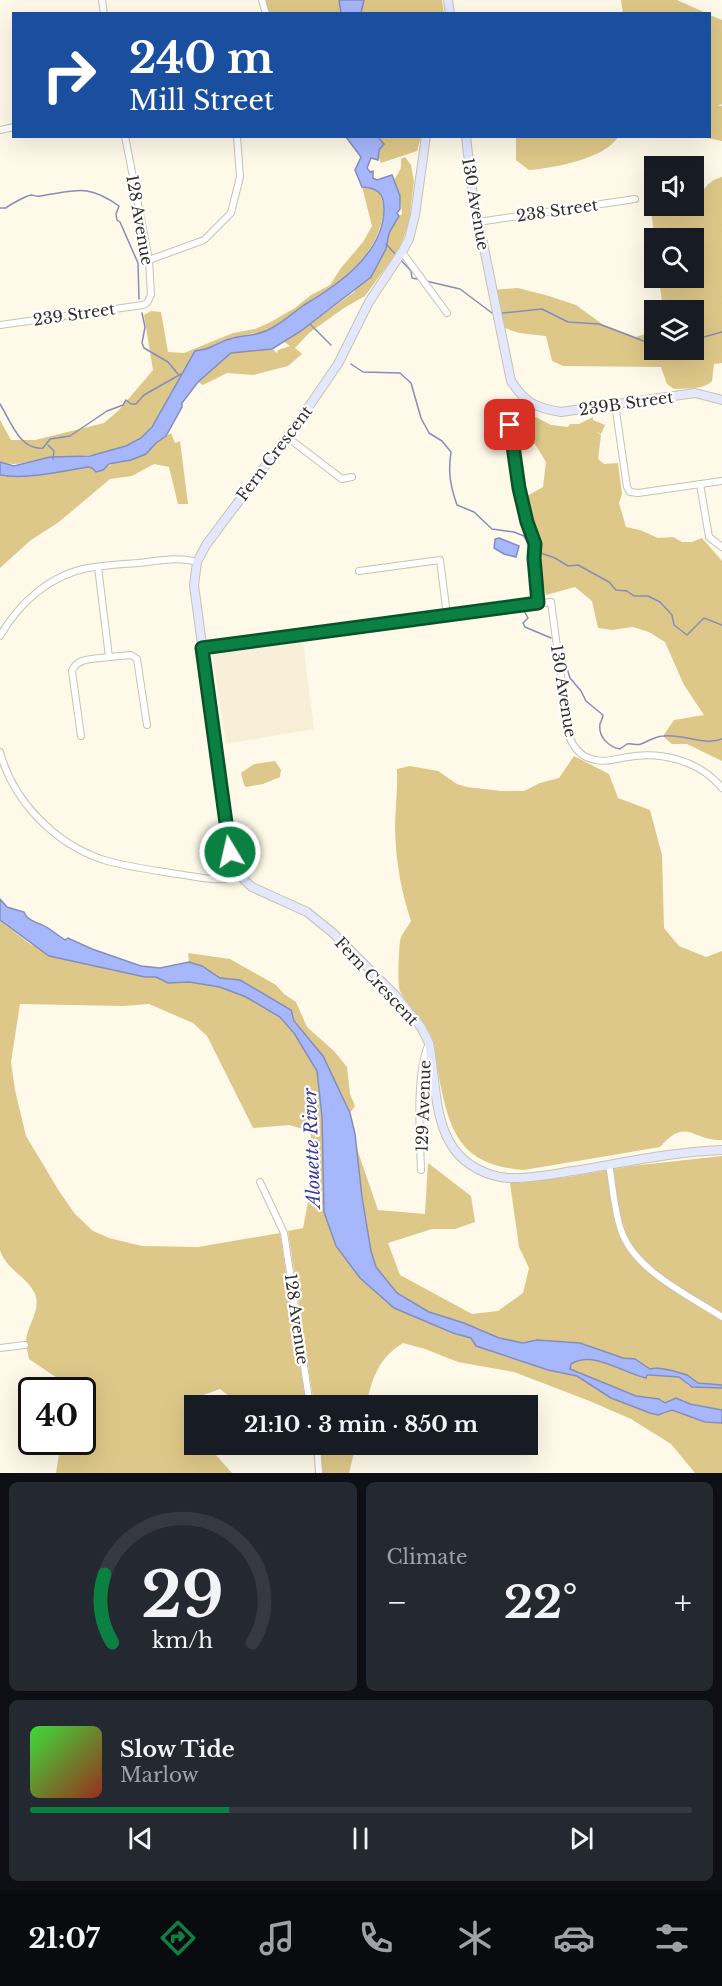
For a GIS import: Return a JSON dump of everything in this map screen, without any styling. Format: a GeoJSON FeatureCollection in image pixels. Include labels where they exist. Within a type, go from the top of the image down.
{"type":"FeatureCollection","features":[{"type":"Feature","properties":{"kind":"street","name":"128 Avenue"},"geometry":{"type":"LineString","coordinates":[[125,138],[149,260],[151,295],[147,303]]}},
{"type":"Feature","properties":{"kind":"street"},"geometry":{"type":"LineString","coordinates":[[149,260],[204,240],[231,213],[240,177],[237,138]]}},
{"type":"Feature","properties":{"kind":"street","name":"Fern Crescent"},"geometry":{"type":"LineString","coordinates":[[197,562],[206,545],[339,364],[369,302],[400,255],[409,238],[415,215],[426,138]]}},
{"type":"Feature","properties":{"kind":"street","name":"130 Avenue"},"geometry":{"type":"LineString","coordinates":[[466,138],[478,222],[510,381],[520,395],[531,404]]}},
{"type":"Feature","properties":{"kind":"street","name":"238 Street"},"geometry":{"type":"LineString","coordinates":[[478,222],[635,199]]}},
{"type":"Feature","properties":{"kind":"street"},"geometry":{"type":"LineString","coordinates":[[400,255],[447,313]]}},
{"type":"Feature","properties":{"kind":"street","name":"239 Street"},"geometry":{"type":"LineString","coordinates":[[0,325],[147,303]]}},
{"type":"Feature","properties":{"kind":"street","name":"239B Street"},"geometry":{"type":"LineString","coordinates":[[531,404],[561,412],[695,393],[722,400]]}},
{"type":"Feature","properties":{"kind":"street"},"geometry":{"type":"LineString","coordinates":[[615,404],[627,487],[630,492],[638,493],[722,481]]}},
{"type":"Feature","properties":{"kind":"street"},"geometry":{"type":"LineString","coordinates":[[202,648],[538,603],[535,547],[519,488],[510,425]]}},
{"type":"Feature","properties":{"kind":"street"},"geometry":{"type":"LineString","coordinates":[[287,437],[342,479],[352,477]]}},
{"type":"Feature","properties":{"kind":"street"},"geometry":{"type":"LineString","coordinates":[[700,484],[709,537],[722,547]]}},
{"type":"Feature","properties":{"kind":"street"},"geometry":{"type":"LineString","coordinates":[[0,636],[10,619],[39,589],[67,574],[98,567],[179,558],[197,562],[194,585],[227,839],[233,864],[240,876],[226,880],[152,870],[127,866],[85,852],[60,837],[26,804],[4,769],[0,752]]}},
{"type":"Feature","properties":{"kind":"street"},"geometry":{"type":"LineString","coordinates":[[359,571],[440,560],[447,615]]}},
{"type":"Feature","properties":{"kind":"street"},"geometry":{"type":"LineString","coordinates":[[98,567],[109,657]]}},
{"type":"Feature","properties":{"kind":"street","name":"130 Avenue"},"geometry":{"type":"LineString","coordinates":[[538,603],[551,602],[569,736],[576,749],[584,756],[600,761],[638,755],[675,758],[706,772],[722,788]]}},
{"type":"Feature","properties":{"kind":"street"},"geometry":{"type":"LineString","coordinates":[[81,736],[72,671],[80,662],[109,657],[132,655],[137,659],[147,725]]}},
{"type":"Feature","properties":{"kind":"street","name":"Fern Crescent"},"geometry":{"type":"LineString","coordinates":[[240,876],[252,887],[308,912],[333,933],[396,996],[421,1027],[429,1043],[439,1108],[445,1130],[454,1149],[467,1162],[480,1170],[508,1178],[553,1174],[652,1156],[722,1150]]}},
{"type":"Feature","properties":{"kind":"street","name":"129 Avenue"},"geometry":{"type":"LineString","coordinates":[[421,1170],[420,1108],[423,1056],[429,1043]]}},
{"type":"Feature","properties":{"kind":"street"},"geometry":{"type":"LineString","coordinates":[[609,1165],[621,1230],[631,1249],[654,1273],[722,1317]]}},
{"type":"Feature","properties":{"kind":"street","name":"128 Avenue"},"geometry":{"type":"LineString","coordinates":[[260,1182],[284,1233],[308,1395]]}},
{"type":"Feature","properties":{"kind":"street"},"geometry":{"type":"LineString","coordinates":[[0,1348],[25,1345]]}},
{"type":"Feature","properties":{"kind":"street"},"geometry":{"type":"LineString","coordinates":[[318,1455],[320,1473]]}},
{"type":"Feature","properties":{"kind":"shaded area"},"geometry":{"type":"Polygon","coordinates":[[[266,0],[345,0],[343,12],[265,12],[266,0]]]}},
{"type":"Feature","properties":{"kind":"shaded area"},"geometry":{"type":"Polygon","coordinates":[[[351,0],[442,0],[444,12],[348,12],[351,0]]]}},
{"type":"Feature","properties":{"kind":"shaded area"},"geometry":{"type":"Polygon","coordinates":[[[621,0],[677,0],[704,12],[623,12],[621,0]]]}},
{"type":"Feature","properties":{"kind":"shaded area"},"geometry":{"type":"Polygon","coordinates":[[[711,15],[722,20],[722,104],[718,106],[722,106],[722,141],[707,138],[711,138],[711,15]]]}},
{"type":"Feature","properties":{"kind":"shaded area"},"geometry":{"type":"Polygon","coordinates":[[[371,138],[421,138],[417,151],[381,163],[371,138]]]}},
{"type":"Feature","properties":{"kind":"shaded area"},"geometry":{"type":"Polygon","coordinates":[[[516,138],[617,138],[611,145],[590,157],[551,167],[529,170],[516,160],[516,138]]]}},
{"type":"Feature","properties":{"kind":"shaded area"},"geometry":{"type":"Polygon","coordinates":[[[405,157],[411,165],[414,182],[409,222],[400,248],[365,296],[309,333],[295,348],[302,354],[288,366],[253,375],[227,373],[203,385],[198,382],[231,352],[272,349],[277,353],[278,350],[290,346],[283,341],[301,331],[354,292],[386,249],[389,233],[402,214],[400,196],[394,180],[401,168],[401,159],[405,157]]]}},
{"type":"Feature","properties":{"kind":"shaded area"},"geometry":{"type":"Polygon","coordinates":[[[722,177],[722,363],[714,364],[712,381],[708,384],[695,388],[674,389],[667,384],[661,367],[563,366],[552,361],[546,336],[519,333],[499,326],[492,290],[518,288],[576,305],[602,324],[636,337],[644,334],[644,360],[704,360],[704,300],[662,300],[660,288],[704,288],[704,228],[653,228],[652,216],[704,216],[704,190],[722,177]]]}},
{"type":"Feature","properties":{"kind":"shaded area"},"geometry":{"type":"Polygon","coordinates":[[[362,187],[375,188],[380,193],[384,209],[376,238],[361,264],[326,294],[303,306],[269,330],[223,340],[214,346],[196,351],[164,409],[142,437],[123,448],[100,454],[47,458],[14,464],[0,462],[0,420],[11,440],[35,440],[104,423],[119,410],[153,370],[144,315],[151,311],[161,312],[168,352],[184,353],[233,333],[255,329],[269,323],[330,285],[363,242],[372,226],[362,187]]]}},
{"type":"Feature","properties":{"kind":"shaded area"},"geometry":{"type":"Polygon","coordinates":[[[520,409],[551,425],[568,427],[570,424],[579,424],[593,417],[593,420],[605,425],[601,434],[595,431],[601,435],[598,459],[604,464],[618,463],[622,494],[619,503],[626,527],[658,538],[673,537],[682,542],[692,542],[702,538],[722,561],[722,761],[687,744],[672,744],[663,736],[674,720],[704,715],[684,685],[665,642],[649,632],[633,627],[612,630],[598,628],[592,601],[575,587],[546,595],[537,558],[538,544],[527,496],[543,487],[546,462],[535,444],[526,444],[520,430],[520,409]]]}},
{"type":"Feature","properties":{"kind":"shaded area"},"geometry":{"type":"Polygon","coordinates":[[[171,433],[175,443],[180,441],[188,504],[178,504],[169,467],[154,464],[132,476],[110,479],[59,522],[31,540],[0,568],[0,475],[26,476],[77,468],[103,470],[112,464],[141,455],[171,433]]]}},
{"type":"Feature","properties":{"kind":"shaded area"},"geometry":{"type":"Polygon","coordinates":[[[303,642],[314,729],[226,744],[212,653],[303,642]]]}},
{"type":"Feature","properties":{"kind":"shaded area"},"geometry":{"type":"Polygon","coordinates":[[[574,756],[609,774],[618,798],[650,810],[662,855],[664,928],[679,946],[706,957],[722,951],[722,1140],[684,1131],[669,1138],[660,1147],[524,1170],[502,1167],[484,1161],[460,1141],[442,1093],[433,1040],[400,991],[398,974],[400,941],[411,921],[402,887],[397,854],[395,830],[397,769],[410,766],[438,771],[457,784],[467,787],[524,791],[540,783],[559,778],[574,756]]]}},
{"type":"Feature","properties":{"kind":"shaded area"},"geometry":{"type":"Polygon","coordinates":[[[275,761],[281,770],[280,777],[263,784],[246,787],[244,785],[241,773],[254,764],[275,761]]]}},
{"type":"Feature","properties":{"kind":"shaded area"},"geometry":{"type":"Polygon","coordinates":[[[0,921],[30,944],[78,961],[110,970],[156,977],[168,983],[189,982],[220,987],[246,997],[280,1017],[294,1033],[317,1071],[322,1117],[324,1212],[360,1278],[394,1308],[453,1333],[471,1338],[476,1346],[548,1370],[577,1376],[611,1398],[650,1413],[664,1414],[672,1410],[705,1422],[722,1423],[722,1473],[695,1473],[671,1444],[631,1419],[587,1400],[514,1372],[458,1362],[403,1343],[394,1349],[377,1370],[369,1395],[313,1395],[288,1231],[303,1228],[315,1166],[310,1131],[289,1125],[253,1128],[207,1036],[193,1023],[149,1004],[123,1006],[20,1004],[11,1062],[26,1136],[75,1214],[93,1231],[109,1238],[142,1246],[198,1247],[280,1233],[305,1395],[228,1395],[220,1389],[203,1395],[184,1395],[184,1455],[216,1455],[232,1473],[56,1473],[59,1455],[96,1455],[96,1377],[56,1377],[29,1359],[26,1340],[35,1312],[35,1294],[27,1282],[7,1263],[0,1250],[0,921]]]}},
{"type":"Feature","properties":{"kind":"shaded area"},"geometry":{"type":"Polygon","coordinates":[[[188,953],[230,959],[276,985],[296,1002],[307,1027],[334,1051],[347,1067],[350,1094],[355,1106],[350,1113],[323,1056],[294,1021],[291,1010],[240,980],[220,978],[202,966],[189,962],[188,953]]]}},
{"type":"Feature","properties":{"kind":"shaded area"},"geometry":{"type":"Polygon","coordinates":[[[355,1143],[378,1210],[425,1214],[428,1163],[471,1196],[475,1222],[455,1229],[432,1229],[388,1243],[400,1275],[472,1314],[498,1311],[523,1293],[529,1268],[519,1247],[510,1183],[722,1156],[722,1385],[698,1383],[687,1375],[670,1370],[650,1369],[635,1359],[623,1358],[580,1343],[537,1340],[523,1343],[499,1338],[464,1323],[429,1312],[397,1293],[376,1267],[371,1251],[355,1143]]]}},
{"type":"Feature","properties":{"kind":"shaded area"},"geometry":{"type":"Polygon","coordinates":[[[577,1360],[597,1360],[645,1378],[650,1375],[679,1377],[689,1386],[722,1388],[722,1410],[690,1404],[683,1400],[665,1403],[659,1399],[636,1396],[570,1370],[571,1364],[577,1360]]]}},
{"type":"Feature","properties":{"kind":"shaded area"},"geometry":{"type":"Polygon","coordinates":[[[321,1455],[354,1455],[349,1473],[323,1473],[321,1455]]]}},
{"type":"Feature","properties":{"kind":"water"},"geometry":{"type":"Polygon","coordinates":[[[339,0],[364,0],[361,12],[341,12],[339,0]]]}},
{"type":"Feature","properties":{"kind":"water"},"geometry":{"type":"Polygon","coordinates":[[[347,138],[379,138],[384,144],[379,150],[378,160],[371,158],[367,168],[370,172],[373,171],[373,178],[377,180],[392,175],[400,196],[400,209],[397,213],[399,216],[389,233],[386,249],[371,277],[301,331],[272,349],[231,353],[198,382],[182,403],[166,436],[146,454],[131,460],[109,464],[103,470],[96,472],[88,467],[32,476],[0,475],[0,462],[14,466],[50,457],[90,456],[126,446],[141,438],[152,427],[195,351],[270,329],[344,278],[367,254],[382,226],[384,204],[381,196],[376,190],[362,187],[355,170],[361,157],[347,138]]]}},
{"type":"Feature","properties":{"kind":"water"},"geometry":{"type":"Polygon","coordinates":[[[499,538],[519,546],[516,557],[494,548],[495,539],[499,538]]]}},
{"type":"Feature","properties":{"kind":"water"},"geometry":{"type":"Polygon","coordinates":[[[0,899],[7,907],[24,912],[31,920],[45,926],[65,940],[68,938],[141,966],[160,968],[189,962],[202,966],[220,978],[240,980],[291,1010],[294,1021],[323,1056],[350,1113],[371,1251],[376,1267],[397,1293],[429,1312],[464,1323],[499,1338],[523,1343],[537,1340],[580,1343],[623,1358],[635,1359],[650,1369],[670,1370],[687,1375],[698,1383],[722,1385],[722,1388],[692,1387],[679,1377],[647,1375],[646,1378],[608,1364],[589,1360],[580,1360],[571,1364],[570,1369],[636,1396],[659,1399],[665,1403],[676,1398],[690,1404],[722,1410],[722,1423],[705,1422],[672,1410],[658,1415],[650,1413],[611,1398],[577,1376],[548,1370],[476,1346],[471,1338],[453,1333],[394,1308],[360,1278],[336,1246],[324,1212],[322,1117],[317,1071],[294,1033],[280,1017],[246,997],[220,987],[189,982],[168,983],[156,977],[145,977],[49,956],[0,920],[0,899]]]}},
{"type":"Feature","properties":{"kind":"waterway"},"geometry":{"type":"LineString","coordinates":[[0,208],[6,208],[31,195],[81,190],[98,194],[119,206],[116,214],[117,220],[120,222],[138,263],[139,299]]}},
{"type":"Feature","properties":{"kind":"waterway"},"geometry":{"type":"LineString","coordinates":[[386,244],[397,256]]}},
{"type":"Feature","properties":{"kind":"waterway"},"geometry":{"type":"LineString","coordinates":[[400,259],[411,271],[412,278],[417,279]]}},
{"type":"Feature","properties":{"kind":"waterway"},"geometry":{"type":"LineString","coordinates":[[426,281],[460,289],[492,313]]}},
{"type":"Feature","properties":{"kind":"waterway"},"geometry":{"type":"LineString","coordinates":[[502,313],[542,309],[568,322],[599,324],[644,341]]}},
{"type":"Feature","properties":{"kind":"waterway"},"geometry":{"type":"LineString","coordinates":[[142,313],[145,327],[142,343],[144,348],[168,362],[178,374]]}},
{"type":"Feature","properties":{"kind":"waterway"},"geometry":{"type":"LineString","coordinates":[[310,324],[331,345]]}},
{"type":"Feature","properties":{"kind":"waterway"},"geometry":{"type":"LineString","coordinates":[[704,337],[722,332]]}},
{"type":"Feature","properties":{"kind":"waterway"},"geometry":{"type":"LineString","coordinates":[[351,364],[363,372],[400,373],[411,383],[421,418],[429,433],[442,441],[451,452],[450,478],[457,505],[474,512],[492,529],[524,536],[533,551]]}},
{"type":"Feature","properties":{"kind":"waterway"},"geometry":{"type":"LineString","coordinates":[[0,404],[22,440],[35,448],[43,448],[50,439],[70,436],[107,411],[123,405],[126,400],[131,404],[136,404],[144,395],[181,374]]}},
{"type":"Feature","properties":{"kind":"waterway"},"geometry":{"type":"LineString","coordinates":[[48,445],[54,451],[53,459]]}},
{"type":"Feature","properties":{"kind":"waterway"},"geometry":{"type":"LineString","coordinates":[[538,552],[568,566],[578,565],[609,582],[616,590],[627,591],[634,596],[648,596],[660,602],[672,615],[674,625],[687,635],[704,618],[722,625]]}},
{"type":"Feature","properties":{"kind":"waterway"},"geometry":{"type":"LineString","coordinates":[[523,609],[528,618],[523,623],[525,627],[551,638]]}},
{"type":"Feature","properties":{"kind":"waterway"},"geometry":{"type":"LineString","coordinates":[[561,649],[570,678],[586,701],[603,715],[600,724],[601,733],[605,741],[612,746],[620,749],[627,744],[639,745],[664,736],[701,741],[722,739]]}},
{"type":"Feature","properties":{"kind":"route"},"geometry":{"type":"LineString","coordinates":[[230,852],[202,648],[538,603],[535,544],[519,488],[510,425]]}},
{"type":"Feature","properties":{"kind":"water label","name":"Alouette River"},"geometry":{"type":"Point","coordinates":[312,1148]}}]}
